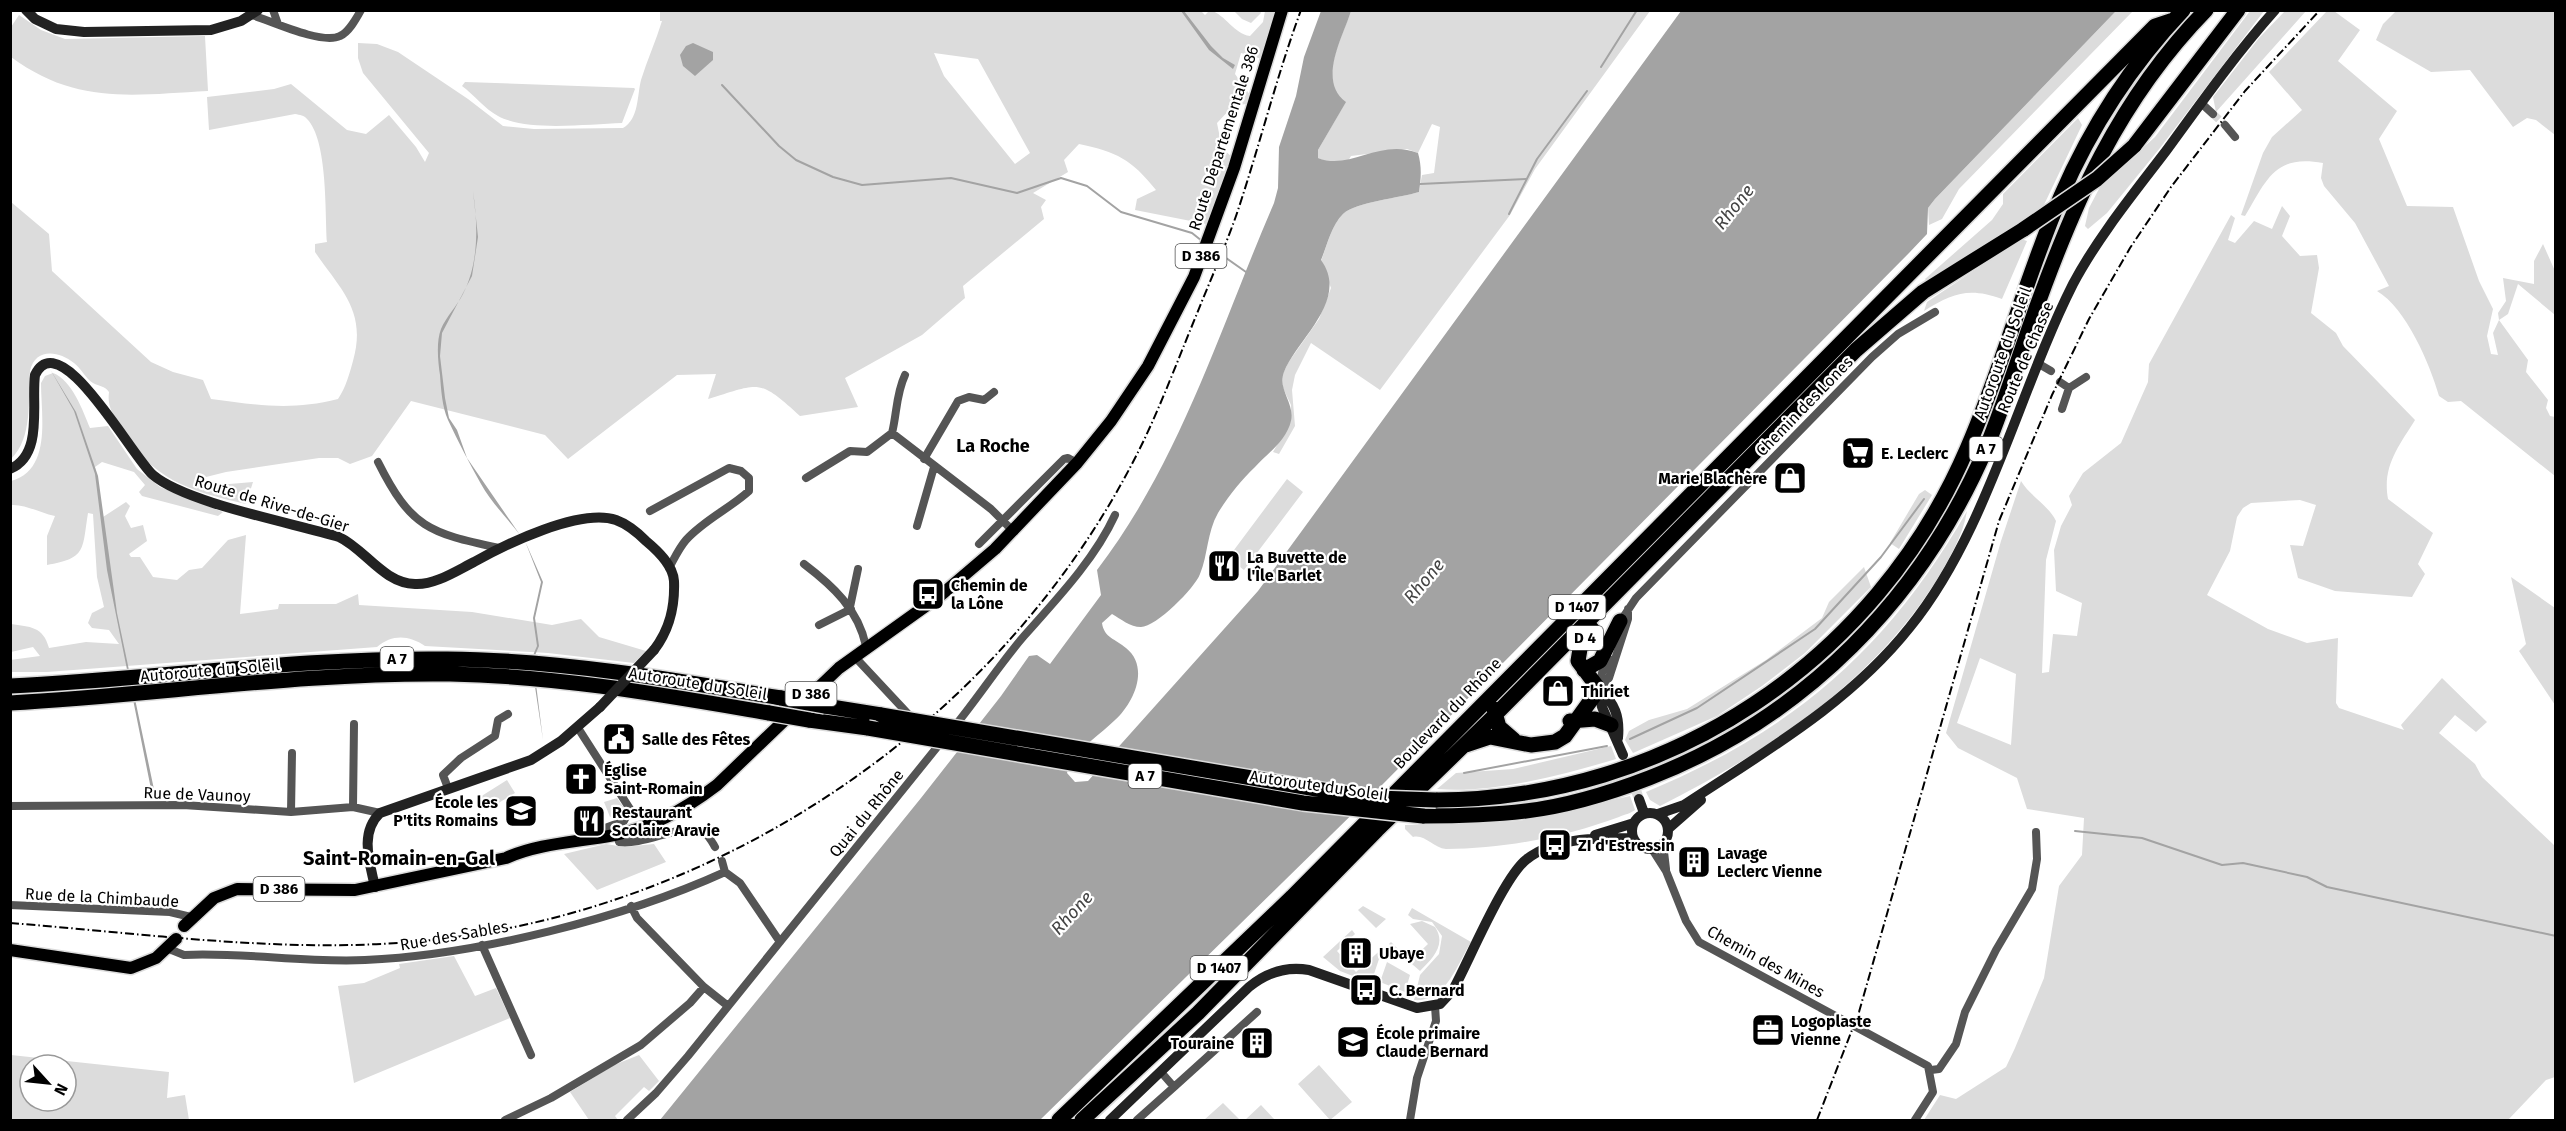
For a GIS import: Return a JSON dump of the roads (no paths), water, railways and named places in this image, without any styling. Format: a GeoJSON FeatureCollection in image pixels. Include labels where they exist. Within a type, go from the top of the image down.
{"type":"FeatureCollection","features":[{"type":"Feature","properties":{"kind":"highway","name":"Autoroute du Soleil"},"geometry":{"type":"LineString","coordinates":[[10,703],[345,677],[448,674],[561,680],[868,728],[1304,803],[1423,816],[1528,811],[1611,792],[1658,775],[1711,751],[1772,715],[1862,639],[1901,593],[1932,550],[1976,472],[2003,405],[2064,233],[2100,154],[2144,84],[2206,10]]}},
{"type":"Feature","properties":{"kind":"highway","name":"Boulevard du Rhône"},"geometry":{"type":"LineString","coordinates":[[1082,1120],[1198,1013],[1365,842],[1619,591],[1772,433],[1900,310],[1973,258],[2024,229],[2097,179],[2134,146],[2238,10]]}},
{"type":"Feature","properties":{"kind":"highway","name":"Autoroute du Soleil"},"geometry":{"type":"LineString","coordinates":[[10,686],[344,661],[445,659],[562,665],[781,698],[1376,798],[1436,801],[1528,794],[1606,776],[1696,740],[1762,701],[1823,653],[1854,622],[1906,558],[1950,486],[1989,394],[2045,236],[2072,172],[2112,101],[2178,15]]}},
{"type":"Feature","properties":{"kind":"highway","name":"Boulevard du Rhône"},"geometry":{"type":"LineString","coordinates":[[1059,1120],[1193,994],[1376,813],[2155,26],[2178,15]]}},
{"type":"Feature","properties":{"kind":"highway"},"geometry":{"type":"LineString","coordinates":[[1514,740],[1498,727],[1493,706],[1617,580],[1680,504]]}},
{"type":"Feature","properties":{"kind":"highway","name":"D 4"},"geometry":{"type":"LineString","coordinates":[[1599,689],[1578,661],[1581,643],[1613,606],[1619,591]]}},
{"type":"Feature","properties":{"kind":"highway"},"geometry":{"type":"LineString","coordinates":[[1584,670],[1600,661],[1624,615]]}},
{"type":"Feature","properties":{"kind":"highway"},"geometry":{"type":"LineString","coordinates":[[1463,747],[1490,737],[1539,746],[1555,742],[1565,736],[1576,719],[1594,699],[1599,689]]}},
{"type":"Feature","properties":{"kind":"highway"},"geometry":{"type":"LineString","coordinates":[[1376,813],[1432,764],[1476,718],[1483,715],[1494,716],[1524,734],[1540,736],[1553,733],[1576,719],[1595,719],[1614,732]]}},
{"type":"Feature","properties":{"kind":"main road"},"geometry":{"type":"LineString","coordinates":[[26,10],[35,19],[56,29],[84,32],[212,30],[255,13]]}},
{"type":"Feature","properties":{"kind":"main road","name":"Route Départementale 386"},"geometry":{"type":"LineString","coordinates":[[188,922],[214,898],[237,889],[341,891],[375,887],[524,852],[610,836],[644,826],[697,801],[854,656],[942,595],[1014,532],[1054,485],[1077,463],[1111,421],[1143,374],[1194,277],[1234,168],[1282,10]]}},
{"type":"Feature","properties":{"kind":"main road","name":"Route de Chasse"},"geometry":{"type":"LineString","coordinates":[[1658,814],[1684,805],[1830,706],[1874,668],[1911,626],[1938,587],[1965,538],[2062,308],[2086,261],[2247,42],[2274,10]]}},
{"type":"Feature","properties":{"kind":"main road","name":"Route de Rive-de-Gier"},"geometry":{"type":"LineString","coordinates":[[10,469],[22,461],[31,446],[35,375],[39,365],[53,361],[74,372],[136,458],[152,474],[183,491],[339,537],[356,546],[383,572],[396,580],[416,584],[439,579],[499,548],[576,519],[615,520],[636,532],[662,554],[674,578],[673,610],[668,629],[654,650],[578,728],[531,759],[380,813]]}},
{"type":"Feature","properties":{"kind":"main road","name":"D 4"},"geometry":{"type":"LineString","coordinates":[[1599,689],[1613,702],[1619,725],[1614,732],[1623,755]]}},
{"type":"Feature","properties":{"kind":"main road","name":"Route de Chasse"},"geometry":{"type":"LineString","coordinates":[[1668,829],[1726,778]]}},
{"type":"Feature","properties":{"kind":"main road"},"geometry":{"type":"LineString","coordinates":[[1639,799],[1644,813]]}},
{"type":"Feature","properties":{"kind":"main road"},"geometry":{"type":"LineString","coordinates":[[375,887],[367,836],[372,823],[380,813]]}},
{"type":"Feature","properties":{"kind":"main road"},"geometry":{"type":"LineString","coordinates":[[1578,841],[1634,823],[1644,813],[1658,814],[1666,822],[1668,829],[1663,843],[1652,849],[1640,846],[1633,838],[1634,823]]}},
{"type":"Feature","properties":{"kind":"main road"},"geometry":{"type":"LineString","coordinates":[[1110,1120],[1249,987],[1262,978],[1280,971],[1309,970],[1417,1008],[1435,1006],[1444,1002],[1454,990],[1508,883],[1521,863],[1537,852],[1555,845],[1578,841],[1633,838]]}},
{"type":"Feature","properties":{"kind":"main road"},"geometry":{"type":"LineString","coordinates":[[10,950],[131,968],[156,958],[172,944]]}},
{"type":"Feature","properties":{"kind":"street"},"geometry":{"type":"LineString","coordinates":[[273,10],[278,24]]}},
{"type":"Feature","properties":{"kind":"street"},"geometry":{"type":"LineString","coordinates":[[255,13],[278,24],[331,38],[342,35],[361,10]]}},
{"type":"Feature","properties":{"kind":"street"},"geometry":{"type":"LineString","coordinates":[[2202,103],[2213,114]]}},
{"type":"Feature","properties":{"kind":"street"},"geometry":{"type":"LineString","coordinates":[[2225,125],[2235,137]]}},
{"type":"Feature","properties":{"kind":"street","name":"Chemin des Lones"},"geometry":{"type":"LineString","coordinates":[[1599,689],[1602,673],[1624,615],[1872,357],[1898,334],[1935,312]]}},
{"type":"Feature","properties":{"kind":"street"},"geometry":{"type":"LineString","coordinates":[[2039,364],[2051,371]]}},
{"type":"Feature","properties":{"kind":"street"},"geometry":{"type":"LineString","coordinates":[[806,478],[850,451],[867,452],[892,434],[897,415],[897,396],[905,375]]}},
{"type":"Feature","properties":{"kind":"street"},"geometry":{"type":"LineString","coordinates":[[2062,410],[2069,388],[2086,377]]}},
{"type":"Feature","properties":{"kind":"street"},"geometry":{"type":"LineString","coordinates":[[2060,382],[2069,388]]}},
{"type":"Feature","properties":{"kind":"street"},"geometry":{"type":"LineString","coordinates":[[924,459],[958,400],[969,397],[984,400],[994,392]]}},
{"type":"Feature","properties":{"kind":"street"},"geometry":{"type":"LineString","coordinates":[[892,434],[1002,519],[1014,532]]}},
{"type":"Feature","properties":{"kind":"street"},"geometry":{"type":"LineString","coordinates":[[979,544],[1064,459],[1068,458],[1077,463]]}},
{"type":"Feature","properties":{"kind":"street"},"geometry":{"type":"LineString","coordinates":[[378,462],[395,496],[411,516],[448,537],[499,548]]}},
{"type":"Feature","properties":{"kind":"street"},"geometry":{"type":"LineString","coordinates":[[917,526],[934,467]]}},
{"type":"Feature","properties":{"kind":"street"},"geometry":{"type":"LineString","coordinates":[[650,511],[729,468],[741,471],[749,478],[749,491],[736,503],[703,524],[684,542],[669,568]]}},
{"type":"Feature","properties":{"kind":"street","name":"Quai du Rhône"},"geometry":{"type":"LineString","coordinates":[[627,1120],[665,1084],[936,744],[1058,597],[1102,538],[1115,514]]}},
{"type":"Feature","properties":{"kind":"street"},"geometry":{"type":"LineString","coordinates":[[804,564],[836,590],[850,608],[860,623],[866,646]]}},
{"type":"Feature","properties":{"kind":"street"},"geometry":{"type":"LineString","coordinates":[[819,625],[850,608],[858,569]]}},
{"type":"Feature","properties":{"kind":"street"},"geometry":{"type":"LineString","coordinates":[[1599,689],[1609,678],[1628,619],[1624,615]]}},
{"type":"Feature","properties":{"kind":"street"},"geometry":{"type":"LineString","coordinates":[[854,656],[910,716]]}},
{"type":"Feature","properties":{"kind":"street"},"geometry":{"type":"LineString","coordinates":[[448,788],[443,775],[460,758],[495,736],[498,720],[508,714]]}},
{"type":"Feature","properties":{"kind":"street"},"geometry":{"type":"LineString","coordinates":[[353,807],[354,724]]}},
{"type":"Feature","properties":{"kind":"street"},"geometry":{"type":"LineString","coordinates":[[578,728],[630,809],[624,821],[605,828],[610,836],[619,842],[626,843],[654,839],[689,829],[699,830],[706,834],[715,848]]}},
{"type":"Feature","properties":{"kind":"street"},"geometry":{"type":"LineString","coordinates":[[291,812],[292,753]]}},
{"type":"Feature","properties":{"kind":"street","name":"Rue de Vaunoy"},"geometry":{"type":"LineString","coordinates":[[10,806],[183,805],[291,812],[353,807],[380,813]]}},
{"type":"Feature","properties":{"kind":"street"},"geometry":{"type":"LineString","coordinates":[[1914,1120],[1933,1092],[1931,1070],[1940,1069],[1953,1050],[1965,1011],[1987,967],[2032,889],[2037,859],[2036,832]]}},
{"type":"Feature","properties":{"kind":"street","name":"Chemin des Mines"},"geometry":{"type":"LineString","coordinates":[[1663,843],[1666,871]]}},
{"type":"Feature","properties":{"kind":"street","name":"Chemin des Mines"},"geometry":{"type":"LineString","coordinates":[[1652,849],[1666,871],[1686,921],[1700,942],[1848,1024],[1923,1061],[1931,1070]]}},
{"type":"Feature","properties":{"kind":"street"},"geometry":{"type":"LineString","coordinates":[[722,861],[725,872],[740,884],[780,942]]}},
{"type":"Feature","properties":{"kind":"street","name":"Rue des Sables"},"geometry":{"type":"LineString","coordinates":[[172,944],[184,955],[317,961],[416,956],[482,945],[565,926],[631,906],[725,872]]}},
{"type":"Feature","properties":{"kind":"street","name":"Rue de la Chimbaude"},"geometry":{"type":"LineString","coordinates":[[10,905],[170,912],[188,922]]}},
{"type":"Feature","properties":{"kind":"street"},"geometry":{"type":"LineString","coordinates":[[631,906],[637,918],[704,987],[728,1005]]}},
{"type":"Feature","properties":{"kind":"street"},"geometry":{"type":"LineString","coordinates":[[482,945],[531,1055]]}},
{"type":"Feature","properties":{"kind":"street"},"geometry":{"type":"LineString","coordinates":[[505,1120],[551,1098],[641,1045],[690,1003],[704,987]]}},
{"type":"Feature","properties":{"kind":"street"},"geometry":{"type":"LineString","coordinates":[[1410,1120],[1417,1078],[1436,1021],[1435,1006]]}},
{"type":"Feature","properties":{"kind":"street"},"geometry":{"type":"LineString","coordinates":[[1137,1120],[1257,1012]]}},
{"type":"Feature","properties":{"kind":"street"},"geometry":{"type":"LineString","coordinates":[[1161,1072],[1174,1087]]}},
{"type":"Feature","properties":{"kind":"water"},"geometry":{"type":"Polygon","coordinates":[[[1181,11],[1184,11],[1223,58],[1235,65],[1233,69],[1209,50],[1181,11]]]}},
{"type":"Feature","properties":{"kind":"water","name":"Rhone"},"geometry":{"type":"Polygon","coordinates":[[[1321,11],[1351,11],[1338,46],[1333,71],[1333,83],[1346,102],[1318,150],[1318,158],[1342,161],[1390,149],[1404,149],[1418,153],[1421,172],[1419,192],[1358,206],[1343,214],[1335,224],[1321,260],[1328,275],[1329,290],[1325,304],[1282,378],[1292,414],[1289,428],[1276,446],[1240,483],[1218,513],[1214,520],[1203,567],[1197,580],[1174,606],[1148,625],[1133,626],[1112,614],[1102,623],[1105,632],[1133,656],[1137,665],[1137,685],[1122,713],[1075,757],[1067,773],[1075,782],[1088,781],[1258,591],[1681,11],[2116,11],[1935,199],[1928,208],[1927,234],[1909,253],[1381,786],[1040,1120],[660,1120],[921,798],[1001,696],[1029,656],[1037,655],[1050,664],[1101,595],[1097,570],[1127,528],[1176,438],[1274,203],[1278,188],[1279,147],[1296,96],[1304,57],[1321,11]]]}},
{"type":"Feature","properties":{"kind":"water"},"geometry":{"type":"Polygon","coordinates":[[[693,43],[713,52],[713,60],[695,76],[683,66],[680,55],[686,46],[693,43]]]}},
{"type":"Feature","properties":{"kind":"water"},"geometry":{"type":"Polygon","coordinates":[[[476,215],[478,237],[475,256],[476,244],[476,215]]]}},
{"type":"Feature","properties":{"kind":"water"},"geometry":{"type":"Polygon","coordinates":[[[475,258],[472,276],[465,289],[468,282],[475,258]]]}},
{"type":"Feature","properties":{"kind":"water"},"geometry":{"type":"Polygon","coordinates":[[[459,302],[442,333],[440,356],[449,418],[457,430],[467,458],[444,409],[438,352],[441,329],[459,302]]]}},
{"type":"Feature","properties":{"kind":"water"},"geometry":{"type":"Polygon","coordinates":[[[50,369],[76,412],[98,476],[117,613],[156,799],[153,799],[107,570],[95,474],[74,411],[50,369]]]}},
{"type":"Feature","properties":{"kind":"water"},"geometry":{"type":"Polygon","coordinates":[[[467,458],[520,535],[494,504],[467,458]]]}},
{"type":"Feature","properties":{"kind":"water"},"geometry":{"type":"Polygon","coordinates":[[[525,541],[543,582],[535,618],[539,646],[533,660],[543,740],[531,660],[537,646],[533,618],[541,582],[525,541]]]}},
{"type":"Feature","properties":{"kind":"waterway"},"geometry":{"type":"LineString","coordinates":[[1601,67],[1637,10]]}},
{"type":"Feature","properties":{"kind":"waterway"},"geometry":{"type":"LineString","coordinates":[[722,85],[779,146],[796,160],[833,177],[862,185],[951,178],[1017,193],[1061,178],[1087,186],[1121,212],[1192,233],[1202,241]]}},
{"type":"Feature","properties":{"kind":"waterway"},"geometry":{"type":"LineString","coordinates":[[1509,214],[1537,159],[1587,91]]}},
{"type":"Feature","properties":{"kind":"waterway"},"geometry":{"type":"LineString","coordinates":[[1420,184],[1526,179]]}},
{"type":"Feature","properties":{"kind":"waterway"},"geometry":{"type":"LineString","coordinates":[[1209,246],[1246,272]]}},
{"type":"Feature","properties":{"kind":"waterway"},"geometry":{"type":"LineString","coordinates":[[1630,739],[1697,708],[1815,629],[1881,557],[1924,499]]}},
{"type":"Feature","properties":{"kind":"waterway"},"geometry":{"type":"LineString","coordinates":[[1464,773],[1607,746]]}},
{"type":"Feature","properties":{"kind":"waterway"},"geometry":{"type":"LineString","coordinates":[[2075,831],[2142,838],[2222,865],[2243,863],[2307,877],[2327,887],[2556,936]]}},
{"type":"Feature","properties":{"kind":"tunnel"},"geometry":{"type":"LineString","coordinates":[[2213,114],[2225,125]]}},
{"type":"Feature","properties":{"kind":"tunnel"},"geometry":{"type":"LineString","coordinates":[[1625,759],[1639,799]]}},
{"type":"Feature","properties":{"kind":"railway"},"geometry":{"type":"LineString","coordinates":[[10,923],[226,942],[279,944],[387,944],[441,939],[551,919],[657,884],[759,837],[855,778],[942,707],[1021,627],[1089,538],[1144,440],[1221,254],[1236,216],[1301,10]]}},
{"type":"Feature","properties":{"kind":"railway"},"geometry":{"type":"LineString","coordinates":[[1817,1120],[1859,1012],[1999,521],[2052,395],[2089,319],[2130,248],[2171,187],[2245,91],[2320,10]]}},
{"type":"Feature","properties":{"kind":"place","name":"E. Leclerc"},"geometry":{"type":"Point","coordinates":[1858,453]}},
{"type":"Feature","properties":{"kind":"place","name":"Marie Blachère"},"geometry":{"type":"Point","coordinates":[1790,478]}},
{"type":"Feature","properties":{"kind":"place","name":"La Buvette de l'Île Barlet"},"geometry":{"type":"Point","coordinates":[1224,566]}},
{"type":"Feature","properties":{"kind":"place","name":"Chemin de la Lône"},"geometry":{"type":"Point","coordinates":[928,594]}},
{"type":"Feature","properties":{"kind":"place","name":"Thiriet"},"geometry":{"type":"Point","coordinates":[1558,691]}},
{"type":"Feature","properties":{"kind":"place","name":"Salle des Fêtes"},"geometry":{"type":"Point","coordinates":[619,739]}},
{"type":"Feature","properties":{"kind":"place","name":"Église Saint-Romain"},"geometry":{"type":"Point","coordinates":[581,779]}},
{"type":"Feature","properties":{"kind":"place","name":"École les P'tits Romains"},"geometry":{"type":"Point","coordinates":[521,811]}},
{"type":"Feature","properties":{"kind":"place","name":"Restaurant Scolaire Aravie"},"geometry":{"type":"Point","coordinates":[589,821]}},
{"type":"Feature","properties":{"kind":"place","name":"ZI d'Estressin"},"geometry":{"type":"Point","coordinates":[1555,845]}},
{"type":"Feature","properties":{"kind":"place","name":"Lavage Leclerc Vienne"},"geometry":{"type":"Point","coordinates":[1694,862]}},
{"type":"Feature","properties":{"kind":"place","name":"Ubaye"},"geometry":{"type":"Point","coordinates":[1356,953]}},
{"type":"Feature","properties":{"kind":"place","name":"C. Bernard"},"geometry":{"type":"Point","coordinates":[1366,990]}},
{"type":"Feature","properties":{"kind":"place","name":"Logoplaste Vienne"},"geometry":{"type":"Point","coordinates":[1768,1030]}},
{"type":"Feature","properties":{"kind":"place","name":"École primaire Claude Bernard"},"geometry":{"type":"Point","coordinates":[1353,1042]}},
{"type":"Feature","properties":{"kind":"place","name":"Touraine"},"geometry":{"type":"Point","coordinates":[1257,1043]}},
{"type":"Feature","properties":{"kind":"district","name":"La Roche"},"geometry":{"type":"Point","coordinates":[993,446]}},
{"type":"Feature","properties":{"kind":"district","name":"Saint-Romain-en-Gal"},"geometry":{"type":"Point","coordinates":[399,858]}}]}
